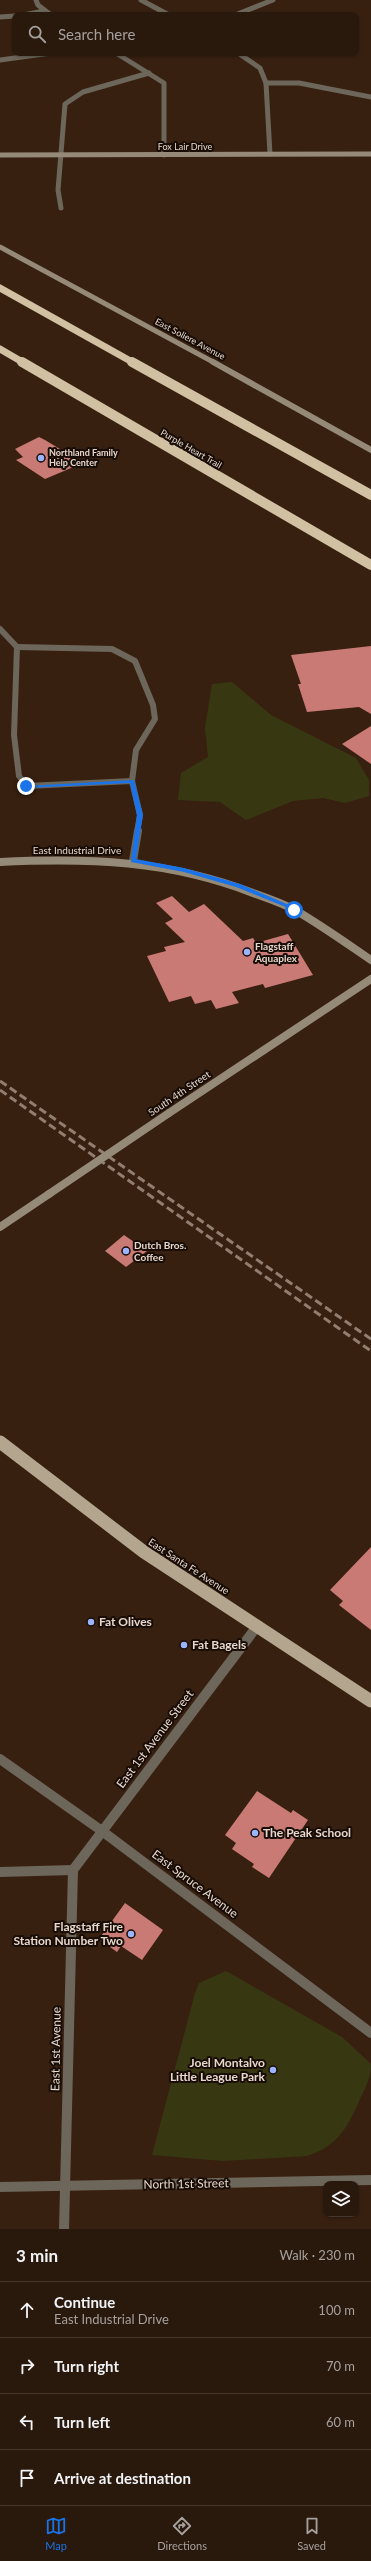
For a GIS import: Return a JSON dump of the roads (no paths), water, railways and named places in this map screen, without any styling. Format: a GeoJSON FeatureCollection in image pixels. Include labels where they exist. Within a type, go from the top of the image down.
{"type":"FeatureCollection","features":[{"type":"Feature","properties":{"kind":"highway"},"geometry":{"type":"LineString","coordinates":[[0,288],[371,495]]}},
{"type":"Feature","properties":{"kind":"highway","name":"Purple Heart Trail"},"geometry":{"type":"LineString","coordinates":[[0,349],[371,565]]}},
{"type":"Feature","properties":{"kind":"main road","name":"East Santa Fe Avenue"},"geometry":{"type":"LineString","coordinates":[[0,1442],[144,1552],[258,1625],[371,1701]]}},
{"type":"Feature","properties":{"kind":"street"},"geometry":{"type":"LineString","coordinates":[[36,0],[38,6],[44,11]]}},
{"type":"Feature","properties":{"kind":"street"},"geometry":{"type":"LineString","coordinates":[[141,0],[163,12]]}},
{"type":"Feature","properties":{"kind":"street"},"geometry":{"type":"LineString","coordinates":[[243,12],[273,0]]}},
{"type":"Feature","properties":{"kind":"street"},"geometry":{"type":"LineString","coordinates":[[38,12],[44,11]]}},
{"type":"Feature","properties":{"kind":"street"},"geometry":{"type":"LineString","coordinates":[[0,17],[12,16]]}},
{"type":"Feature","properties":{"kind":"street"},"geometry":{"type":"LineString","coordinates":[[0,60],[38,56]]}},
{"type":"Feature","properties":{"kind":"street"},"geometry":{"type":"LineString","coordinates":[[121,56],[164,83],[164,155]]}},
{"type":"Feature","properties":{"kind":"street"},"geometry":{"type":"LineString","coordinates":[[245,56],[260,68],[266,83],[270,154]]}},
{"type":"Feature","properties":{"kind":"street"},"geometry":{"type":"LineString","coordinates":[[61,208],[58,190],[64,110],[70,99],[83,92],[149,73]]}},
{"type":"Feature","properties":{"kind":"street"},"geometry":{"type":"LineString","coordinates":[[266,83],[299,83],[371,97]]}},
{"type":"Feature","properties":{"kind":"street","name":"Fox Lair Drive"},"geometry":{"type":"LineString","coordinates":[[0,155],[371,154]]}},
{"type":"Feature","properties":{"kind":"street","name":"East Soliere Avenue"},"geometry":{"type":"LineString","coordinates":[[0,247],[371,450]]}},
{"type":"Feature","properties":{"kind":"street"},"geometry":{"type":"LineString","coordinates":[[0,629],[17,647],[14,735],[19,776],[26,786],[132,781]]}},
{"type":"Feature","properties":{"kind":"street"},"geometry":{"type":"LineString","coordinates":[[17,647],[112,649],[135,661],[154,705],[155,719],[136,750],[132,781],[140,815],[133,861]]}},
{"type":"Feature","properties":{"kind":"street","name":"East Industrial Drive"},"geometry":{"type":"LineString","coordinates":[[0,862],[68,858],[133,861],[184,870],[238,886],[294,910],[371,960]]}},
{"type":"Feature","properties":{"kind":"street","name":"South 4th Street"},"geometry":{"type":"LineString","coordinates":[[0,1227],[169,1112],[371,979]]}},
{"type":"Feature","properties":{"kind":"street","name":"East 1st Avenue Street"},"geometry":{"type":"LineString","coordinates":[[73,1870],[258,1625]]}},
{"type":"Feature","properties":{"kind":"street","name":"East Spruce Avenue"},"geometry":{"type":"LineString","coordinates":[[0,1759],[102,1831],[371,2033]]}},
{"type":"Feature","properties":{"kind":"street"},"geometry":{"type":"LineString","coordinates":[[0,1872],[73,1870]]}},
{"type":"Feature","properties":{"kind":"street","name":"East 1st Avenue"},"geometry":{"type":"LineString","coordinates":[[64,2229],[73,1870]]}},
{"type":"Feature","properties":{"kind":"street","name":"North 1st Street"},"geometry":{"type":"LineString","coordinates":[[0,2187],[65,2187],[371,2180]]}},
{"type":"Feature","properties":{"kind":"railway"},"geometry":{"type":"LineString","coordinates":[[0,1081],[371,1339]]}},
{"type":"Feature","properties":{"kind":"railway"},"geometry":{"type":"LineString","coordinates":[[0,1090],[371,1351]]}},
{"type":"Feature","properties":{"kind":"place","name":"Northland Family Help Center"},"geometry":{"type":"Point","coordinates":[41,458]}},
{"type":"Feature","properties":{"kind":"place","name":"Flagstaff Aquaplex"},"geometry":{"type":"Point","coordinates":[247,952]}},
{"type":"Feature","properties":{"kind":"place","name":"Dutch Bros. Coffee"},"geometry":{"type":"Point","coordinates":[126,1251]}},
{"type":"Feature","properties":{"kind":"place","name":"Fat Olives"},"geometry":{"type":"Point","coordinates":[91,1622]}},
{"type":"Feature","properties":{"kind":"place","name":"Fat Bagels"},"geometry":{"type":"Point","coordinates":[184,1645]}},
{"type":"Feature","properties":{"kind":"place","name":"The Peak School"},"geometry":{"type":"Point","coordinates":[255,1833]}},
{"type":"Feature","properties":{"kind":"place","name":"Flagstaff Fire Station Number Two"},"geometry":{"type":"Point","coordinates":[131,1934]}},
{"type":"Feature","properties":{"kind":"place","name":"Joel Montalvo Little League Park"},"geometry":{"type":"Point","coordinates":[273,2070]}}]}
